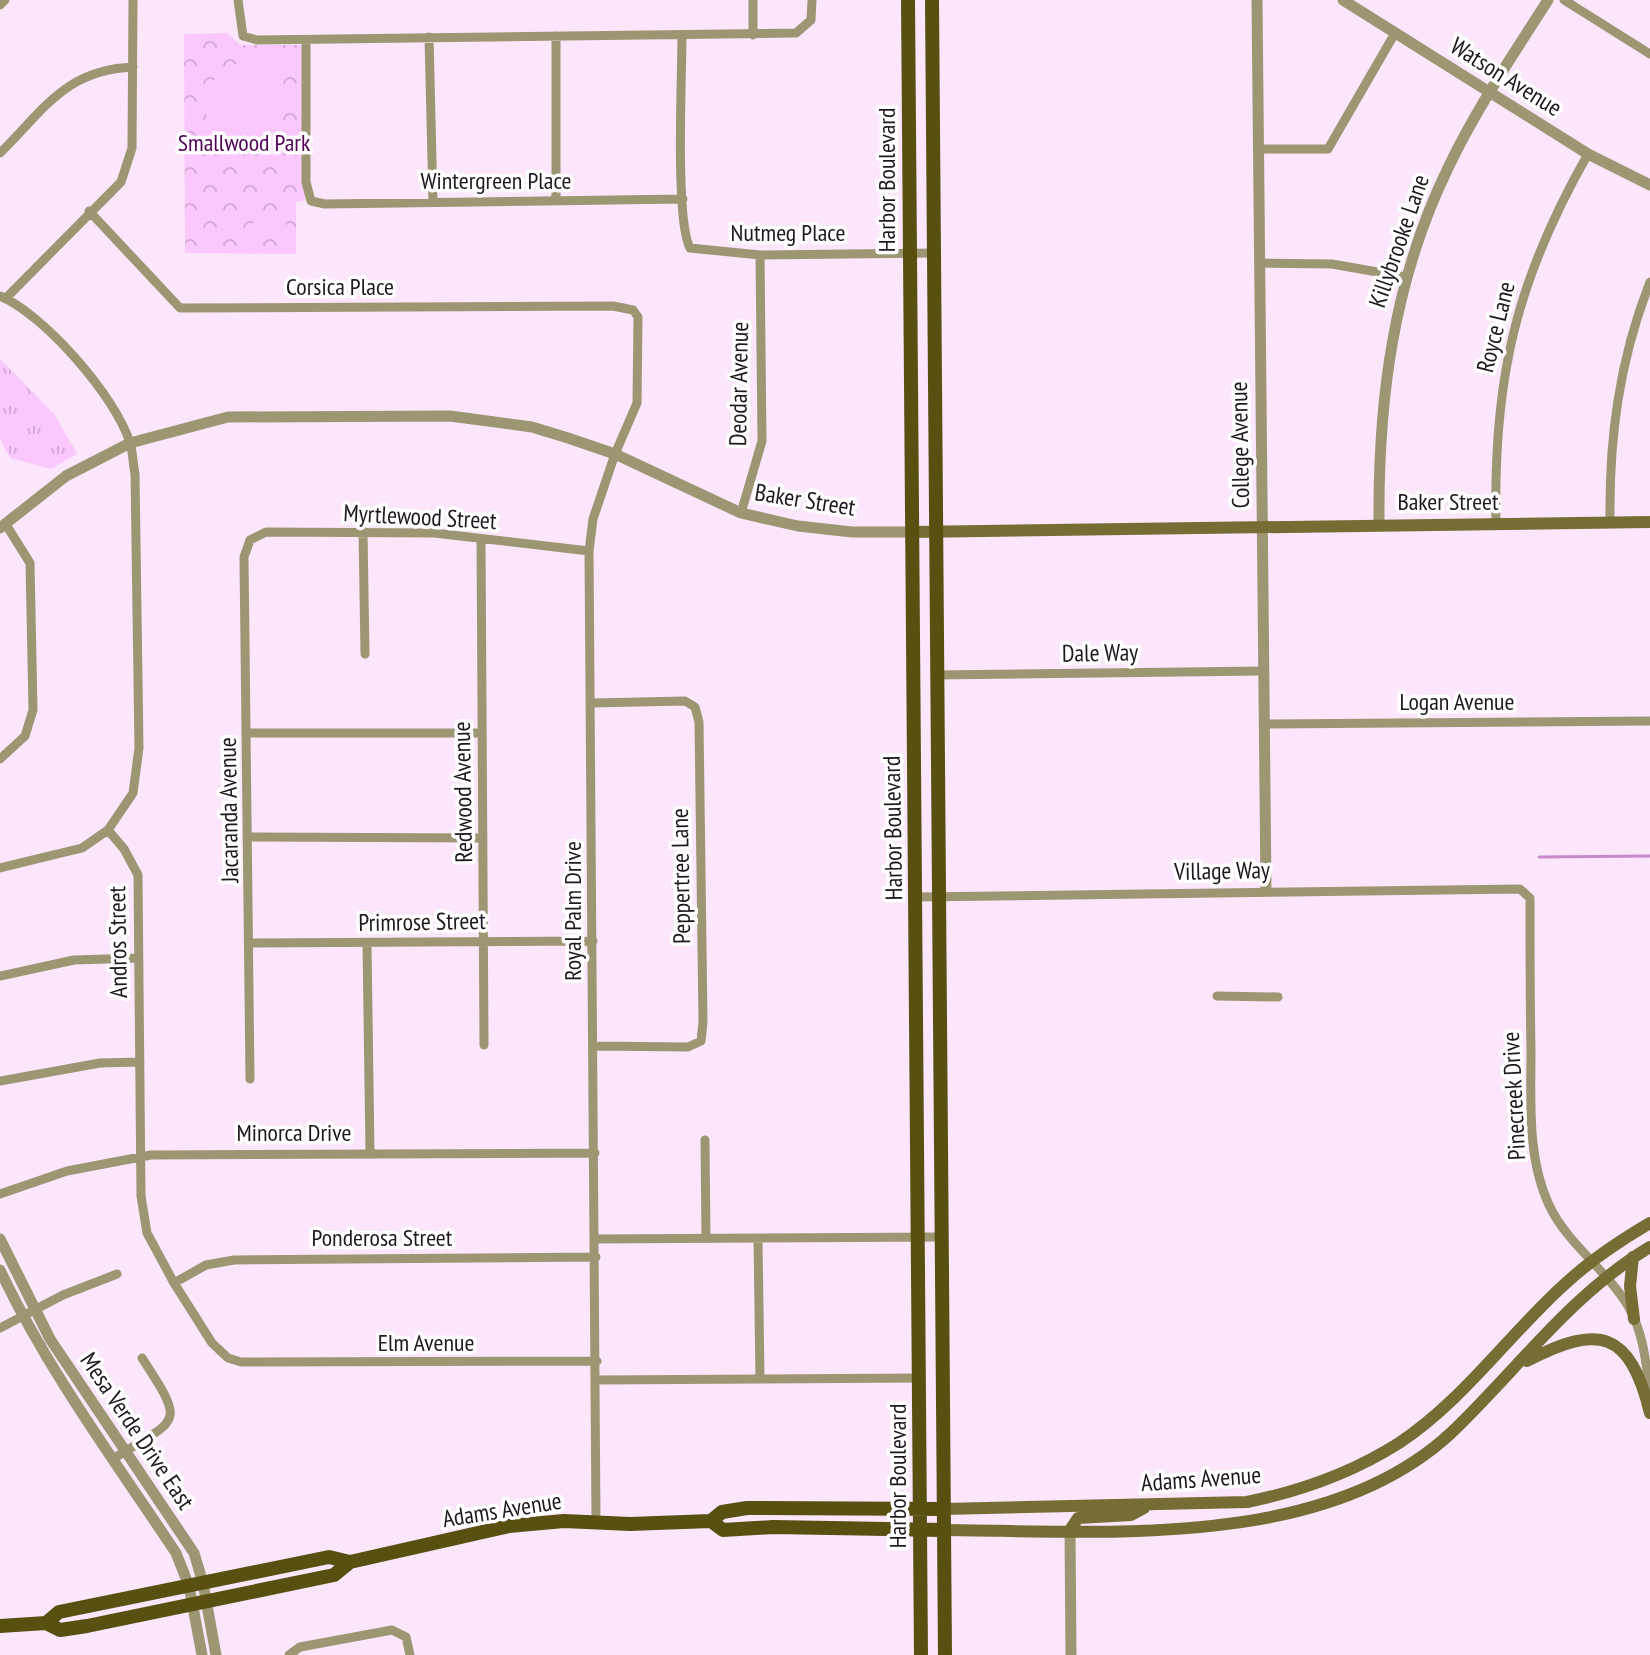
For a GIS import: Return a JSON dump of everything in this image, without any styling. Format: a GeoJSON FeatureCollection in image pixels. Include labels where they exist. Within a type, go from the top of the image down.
{"type":"FeatureCollection","features":[{"type":"Feature","properties":{"kind":"main road","name":"Harbor Boulevard"},"geometry":{"type":"LineString","coordinates":[[908,0],[921,1655]]}},
{"type":"Feature","properties":{"kind":"main road","name":"Harbor Boulevard"},"geometry":{"type":"LineString","coordinates":[[932,0],[945,1655]]}},
{"type":"Feature","properties":{"kind":"main road","name":"Baker Street"},"geometry":{"type":"LineString","coordinates":[[912,532],[1650,522]]}},
{"type":"Feature","properties":{"kind":"main road","name":"Adams Avenue"},"geometry":{"type":"LineString","coordinates":[[711,1521],[722,1512],[747,1508],[943,1509],[1150,1505],[1247,1502],[1282,1495],[1338,1476],[1400,1442],[1439,1410],[1566,1283],[1650,1223]]}},
{"type":"Feature","properties":{"kind":"main road","name":"Adams Avenue"},"geometry":{"type":"LineString","coordinates":[[46,1623],[59,1612],[329,1557],[350,1562],[509,1526],[596,1521],[711,1521],[723,1530],[773,1527],[1151,1529],[1231,1526],[1287,1514],[1317,1506],[1374,1483],[1414,1461],[1448,1435],[1517,1367],[1580,1297],[1650,1247]]}},
{"type":"Feature","properties":{"kind":"main road"},"geometry":{"type":"LineString","coordinates":[[1633,1257],[1630,1286],[1634,1319]]}},
{"type":"Feature","properties":{"kind":"main road"},"geometry":{"type":"LineString","coordinates":[[1517,1367],[1577,1339],[1612,1344],[1641,1374],[1650,1412]]}},
{"type":"Feature","properties":{"kind":"main road"},"geometry":{"type":"LineString","coordinates":[[1282,1495],[1287,1514]]}},
{"type":"Feature","properties":{"kind":"main road"},"geometry":{"type":"LineString","coordinates":[[1070,1530],[1078,1518],[1131,1515],[1150,1505],[1151,1529]]}},
{"type":"Feature","properties":{"kind":"main road","name":"Adams Avenue"},"geometry":{"type":"LineString","coordinates":[[0,1626],[46,1623],[60,1630],[334,1575],[350,1562]]}},
{"type":"Feature","properties":{"kind":"street"},"geometry":{"type":"LineString","coordinates":[[0,5],[5,0]]}},
{"type":"Feature","properties":{"kind":"street"},"geometry":{"type":"LineString","coordinates":[[0,868],[82,848],[108,830],[133,793],[139,748],[135,474],[130,443],[78,360],[42,324],[3,297],[121,182],[132,148],[133,0]]}},
{"type":"Feature","properties":{"kind":"street"},"geometry":{"type":"LineString","coordinates":[[238,0],[243,36],[257,40],[796,33],[811,20],[812,0]]}},
{"type":"Feature","properties":{"kind":"street"},"geometry":{"type":"LineString","coordinates":[[753,0],[753,35]]}},
{"type":"Feature","properties":{"kind":"street","name":"College Avenue"},"geometry":{"type":"LineString","coordinates":[[1257,0],[1266,890]]}},
{"type":"Feature","properties":{"kind":"street","name":"Watson Avenue"},"geometry":{"type":"LineString","coordinates":[[1343,0],[1588,154],[1650,185]]}},
{"type":"Feature","properties":{"kind":"street","name":"Killybrooke Lane"},"geometry":{"type":"LineString","coordinates":[[1379,524],[1382,398],[1387,358],[1406,277],[1437,191],[1489,93],[1548,0]]}},
{"type":"Feature","properties":{"kind":"street"},"geometry":{"type":"LineString","coordinates":[[1564,0],[1650,54]]}},
{"type":"Feature","properties":{"kind":"street"},"geometry":{"type":"LineString","coordinates":[[1259,149],[1328,149],[1395,33]]}},
{"type":"Feature","properties":{"kind":"street"},"geometry":{"type":"LineString","coordinates":[[556,36],[556,201]]}},
{"type":"Feature","properties":{"kind":"street"},"geometry":{"type":"LineString","coordinates":[[682,36],[683,199]]}},
{"type":"Feature","properties":{"kind":"street"},"geometry":{"type":"LineString","coordinates":[[429,37],[433,201]]}},
{"type":"Feature","properties":{"kind":"street","name":"Wintergreen Place"},"geometry":{"type":"LineString","coordinates":[[306,40],[306,182],[311,201],[325,204],[683,199]]}},
{"type":"Feature","properties":{"kind":"street"},"geometry":{"type":"LineString","coordinates":[[0,153],[69,85],[84,75],[106,68],[133,67]]}},
{"type":"Feature","properties":{"kind":"street","name":"Royce Lane"},"geometry":{"type":"LineString","coordinates":[[1496,523],[1496,433],[1514,322],[1552,220],[1588,154]]}},
{"type":"Feature","properties":{"kind":"street","name":"Nutmeg Place"},"geometry":{"type":"LineString","coordinates":[[683,199],[685,239],[690,248],[760,255],[935,253]]}},
{"type":"Feature","properties":{"kind":"street","name":"Corsica Place"},"geometry":{"type":"LineString","coordinates":[[89,211],[180,308],[613,306],[633,310]]}},
{"type":"Feature","properties":{"kind":"street","name":"Deodar Avenue"},"geometry":{"type":"LineString","coordinates":[[741,513],[762,441],[760,255]]}},
{"type":"Feature","properties":{"kind":"street"},"geometry":{"type":"LineString","coordinates":[[1259,263],[1332,264],[1406,277]]}},
{"type":"Feature","properties":{"kind":"street"},"geometry":{"type":"LineString","coordinates":[[1610,522],[1610,462],[1617,391],[1650,282]]}},
{"type":"Feature","properties":{"kind":"street","name":"Royal Palm Drive"},"geometry":{"type":"LineString","coordinates":[[596,1521],[589,551],[593,519],[615,454],[637,403],[639,327],[633,310]]}},
{"type":"Feature","properties":{"kind":"street","name":"Baker Street"},"geometry":{"type":"LineString","coordinates":[[3,526],[66,476],[130,443],[228,417],[450,416],[532,427],[615,454],[741,513],[798,526],[852,532],[912,532]]}},
{"type":"Feature","properties":{"kind":"street"},"geometry":{"type":"LineString","coordinates":[[0,759],[25,736],[33,710],[30,563],[3,526]]}},
{"type":"Feature","properties":{"kind":"street"},"geometry":{"type":"LineString","coordinates":[[363,531],[365,654]]}},
{"type":"Feature","properties":{"kind":"street","name":"Myrtlewood Street"},"geometry":{"type":"LineString","coordinates":[[250,540],[266,532],[434,533],[589,551]]}},
{"type":"Feature","properties":{"kind":"street","name":"Redwood Avenue"},"geometry":{"type":"LineString","coordinates":[[481,539],[484,1045]]}},
{"type":"Feature","properties":{"kind":"street","name":"Jacaranda Avenue"},"geometry":{"type":"LineString","coordinates":[[250,540],[244,557],[251,943],[250,1079]]}},
{"type":"Feature","properties":{"kind":"street","name":"Dale Way"},"geometry":{"type":"LineString","coordinates":[[937,675],[1263,671]]}},
{"type":"Feature","properties":{"kind":"street","name":"Peppertree Lane"},"geometry":{"type":"LineString","coordinates":[[592,703],[685,701],[695,707],[699,722],[703,1022],[701,1041],[688,1047],[593,1046]]}},
{"type":"Feature","properties":{"kind":"street","name":"Logan Avenue"},"geometry":{"type":"LineString","coordinates":[[1264,724],[1650,721]]}},
{"type":"Feature","properties":{"kind":"street"},"geometry":{"type":"LineString","coordinates":[[248,733],[482,733]]}},
{"type":"Feature","properties":{"kind":"street","name":"Andros Street"},"geometry":{"type":"LineString","coordinates":[[108,830],[124,849],[138,875],[140,1156],[144,1223],[155,1251],[217,1349],[235,1360],[255,1364]]}},
{"type":"Feature","properties":{"kind":"street"},"geometry":{"type":"LineString","coordinates":[[249,837],[483,838]]}},
{"type":"Feature","properties":{"kind":"street","name":"Village Way"},"geometry":{"type":"LineString","coordinates":[[917,897],[1266,890],[1520,889],[1527,892]]}},
{"type":"Feature","properties":{"kind":"street","name":"Pinecreek Drive"},"geometry":{"type":"LineString","coordinates":[[1527,892],[1530,898],[1531,1088],[1537,1169],[1549,1205],[1634,1319]]}},
{"type":"Feature","properties":{"kind":"street","name":"Primrose Street"},"geometry":{"type":"LineString","coordinates":[[251,943],[593,941]]}},
{"type":"Feature","properties":{"kind":"street"},"geometry":{"type":"LineString","coordinates":[[367,944],[370,1153]]}},
{"type":"Feature","properties":{"kind":"street"},"geometry":{"type":"LineString","coordinates":[[0,976],[74,960],[138,958]]}},
{"type":"Feature","properties":{"kind":"street"},"geometry":{"type":"LineString","coordinates":[[1217,996],[1278,997]]}},
{"type":"Feature","properties":{"kind":"street"},"geometry":{"type":"LineString","coordinates":[[0,1081],[100,1063],[140,1062]]}},
{"type":"Feature","properties":{"kind":"street"},"geometry":{"type":"LineString","coordinates":[[705,1140],[706,1238]]}},
{"type":"Feature","properties":{"kind":"street","name":"Minorca Drive"},"geometry":{"type":"LineString","coordinates":[[0,1194],[67,1171],[140,1156],[595,1153]]}},
{"type":"Feature","properties":{"kind":"street"},"geometry":{"type":"LineString","coordinates":[[596,1239],[941,1237]]}},
{"type":"Feature","properties":{"kind":"street","name":"Mesa Verde Drive East"},"geometry":{"type":"LineString","coordinates":[[0,1239],[27,1313]]}},
{"type":"Feature","properties":{"kind":"street"},"geometry":{"type":"LineString","coordinates":[[758,1239],[760,1379]]}},
{"type":"Feature","properties":{"kind":"street","name":"Ponderosa Street"},"geometry":{"type":"LineString","coordinates":[[174,1283],[206,1265],[234,1260],[596,1257]]}},
{"type":"Feature","properties":{"kind":"street","name":"Mesa Verde Drive East"},"geometry":{"type":"LineString","coordinates":[[0,1270],[118,1455],[194,1553],[196,1584],[216,1655]]}},
{"type":"Feature","properties":{"kind":"street"},"geometry":{"type":"LineString","coordinates":[[0,1328],[117,1274]]}},
{"type":"Feature","properties":{"kind":"street"},"geometry":{"type":"LineString","coordinates":[[1634,1319],[1643,1348],[1650,1412]]}},
{"type":"Feature","properties":{"kind":"street"},"geometry":{"type":"LineString","coordinates":[[118,1455],[166,1425],[171,1415],[170,1401],[142,1358]]}},
{"type":"Feature","properties":{"kind":"street","name":"Elm Avenue"},"geometry":{"type":"LineString","coordinates":[[255,1364],[597,1361]]}},
{"type":"Feature","properties":{"kind":"street"},"geometry":{"type":"LineString","coordinates":[[597,1380],[920,1378]]}},
{"type":"Feature","properties":{"kind":"street"},"geometry":{"type":"LineString","coordinates":[[1070,1530],[1071,1655]]}},
{"type":"Feature","properties":{"kind":"street","name":"Mesa Verde Drive East"},"geometry":{"type":"LineString","coordinates":[[200,1601],[202,1655]]}},
{"type":"Feature","properties":{"kind":"street"},"geometry":{"type":"LineString","coordinates":[[289,1655],[300,1647],[392,1630],[406,1637],[410,1655]]}},
{"type":"Feature","properties":{"kind":"green space","name":"Smallwood Park"},"geometry":{"type":"Polygon","coordinates":[[[228,33],[240,45],[302,45],[305,200],[296,202],[296,254],[185,253],[184,34],[228,33]]]}},
{"type":"Feature","properties":{"kind":"green space"},"geometry":{"type":"Polygon","coordinates":[[[281,59],[281,129],[273,139],[215,139],[206,113],[210,89],[216,79],[223,71],[244,62],[281,59]]]}},
{"type":"Feature","properties":{"kind":"green space"},"geometry":{"type":"Polygon","coordinates":[[[282,214],[288,233],[258,242],[252,223],[282,214]]]}},
{"type":"Feature","properties":{"kind":"green space"},"geometry":{"type":"Polygon","coordinates":[[[0,359],[55,415],[77,454],[51,469],[10,458],[0,439],[0,359]]]}},
{"type":"Feature","properties":{"kind":"waterway"},"geometry":{"type":"LineString","coordinates":[[1539,857],[1650,856]]}}]}
